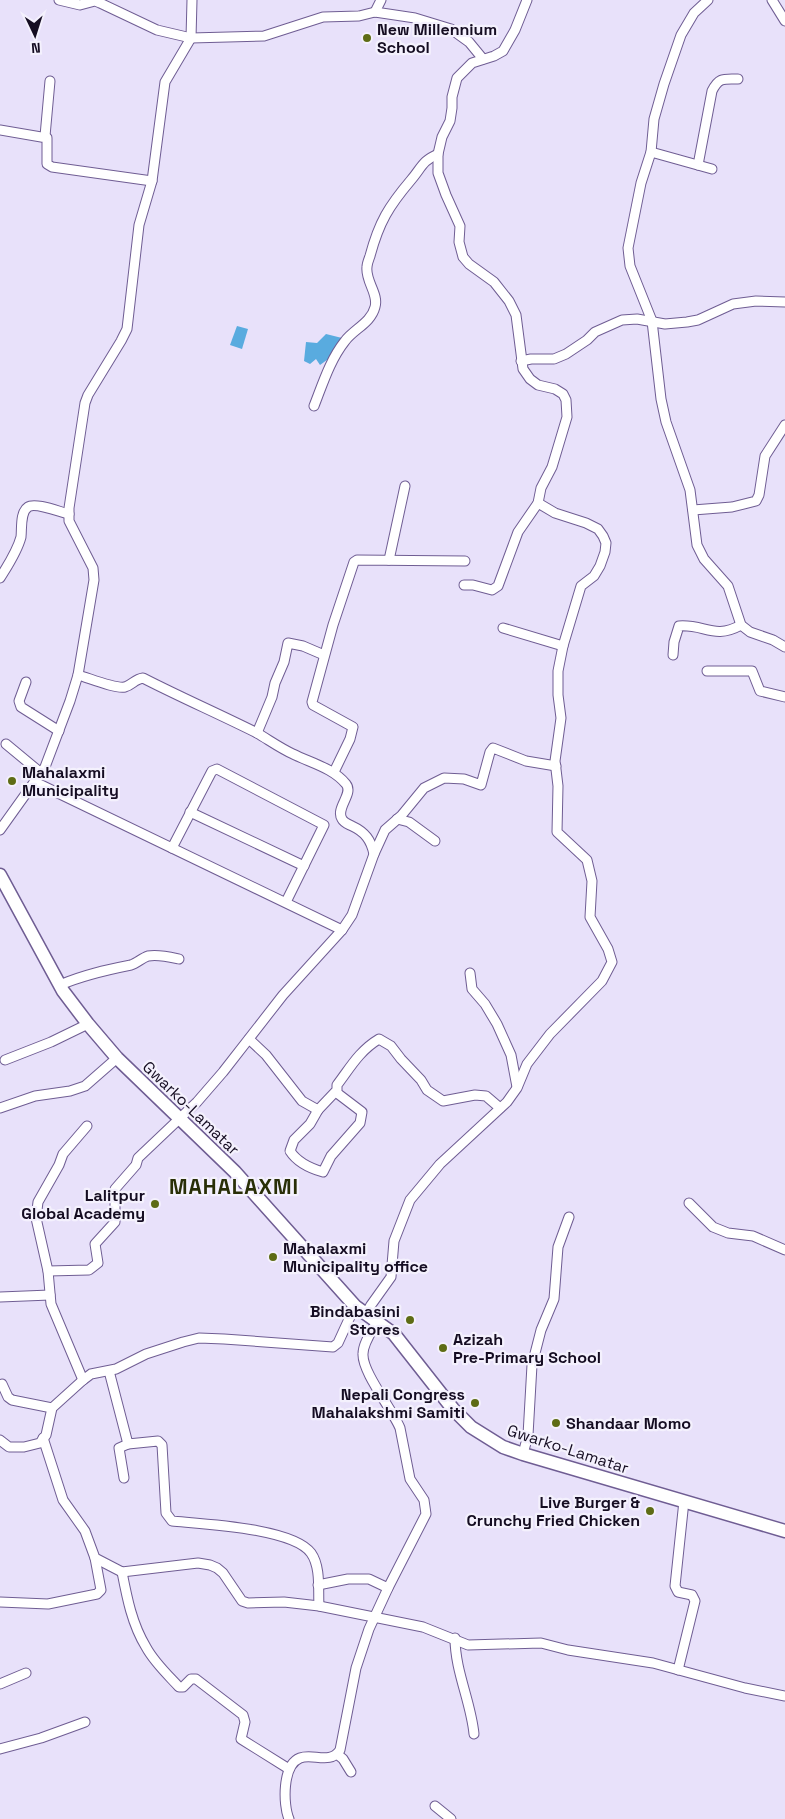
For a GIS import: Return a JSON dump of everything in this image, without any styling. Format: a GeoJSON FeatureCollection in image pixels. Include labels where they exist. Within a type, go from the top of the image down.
{"type":"FeatureCollection","features":[{"type":"Feature","properties":{"kind":"main road","name":"Gwarko-Lamatar"},"geometry":{"type":"LineString","coordinates":[[0,875],[4,892],[60,985],[88,1024],[117,1058],[234,1172],[356,1306],[394,1334],[448,1403],[471,1427],[503,1447],[523,1454],[785,1530]]}},
{"type":"Feature","properties":{"kind":"street"},"geometry":{"type":"LineString","coordinates":[[59,0],[80,5],[95,1],[100,2],[156,30],[191,38],[264,36],[323,17],[359,16],[374,12],[415,18],[450,29],[469,42],[483,59]]}},
{"type":"Feature","properties":{"kind":"street"},"geometry":{"type":"LineString","coordinates":[[0,830],[45,767],[78,674],[94,580],[93,568],[69,520],[85,403],[127,329],[139,225],[152,181],[165,82],[191,38],[192,0]]}},
{"type":"Feature","properties":{"kind":"street"},"geometry":{"type":"LineString","coordinates":[[374,12],[381,0]]}},
{"type":"Feature","properties":{"kind":"street"},"geometry":{"type":"LineString","coordinates":[[464,585],[473,585],[492,590],[498,586],[518,532],[538,503],[541,488],[552,467],[567,417],[566,400],[563,394],[555,389],[538,385],[530,379],[523,369],[516,316],[509,301],[494,282],[468,264],[463,257],[459,242],[460,226],[438,173],[438,154],[442,136],[450,121],[452,97],[457,78],[472,63],[503,51],[515,30],[527,0]]}},
{"type":"Feature","properties":{"kind":"street"},"geometry":{"type":"LineString","coordinates":[[708,0],[694,13],[682,35],[672,58],[654,119],[651,152],[641,183],[628,248],[630,266],[652,322],[664,414],[690,490],[697,546],[704,559],[728,586],[741,625],[750,632],[785,646]]}},
{"type":"Feature","properties":{"kind":"street"},"geometry":{"type":"LineString","coordinates":[[772,0],[785,21]]}},
{"type":"Feature","properties":{"kind":"street"},"geometry":{"type":"LineString","coordinates":[[698,165],[712,91],[716,83],[722,79],[738,79]]}},
{"type":"Feature","properties":{"kind":"street"},"geometry":{"type":"LineString","coordinates":[[50,81],[45,136],[48,140],[47,164],[152,181]]}},
{"type":"Feature","properties":{"kind":"street"},"geometry":{"type":"LineString","coordinates":[[0,130],[45,136]]}},
{"type":"Feature","properties":{"kind":"street"},"geometry":{"type":"LineString","coordinates":[[651,152],[712,169]]}},
{"type":"Feature","properties":{"kind":"street"},"geometry":{"type":"LineString","coordinates":[[314,406],[324,378],[336,354],[352,333],[363,326],[376,307],[376,299],[367,276],[367,266],[372,245],[383,218],[426,159],[438,154]]}},
{"type":"Feature","properties":{"kind":"street"},"geometry":{"type":"LineString","coordinates":[[521,361],[554,359],[566,354],[595,332],[622,320],[637,319],[665,324],[687,322],[698,320],[733,304],[744,302],[785,302]]}},
{"type":"Feature","properties":{"kind":"street"},"geometry":{"type":"LineString","coordinates":[[693,510],[732,507],[756,501],[759,495],[765,456],[785,425]]}},
{"type":"Feature","properties":{"kind":"street"},"geometry":{"type":"LineString","coordinates":[[388,560],[405,486]]}},
{"type":"Feature","properties":{"kind":"street"},"geometry":{"type":"LineString","coordinates":[[337,1754],[342,1739],[356,1668],[369,1629],[426,1514],[424,1500],[410,1479],[396,1420],[364,1363],[362,1353],[372,1318],[391,1277],[394,1241],[410,1200],[440,1164],[500,1108],[518,1088],[527,1064],[550,1034],[602,981],[612,962],[608,949],[590,917],[592,881],[587,860],[556,832],[558,786],[556,766],[561,718],[558,695],[558,671],[563,646],[581,586],[594,576],[600,566],[606,543],[598,529],[555,513],[538,503]]}},
{"type":"Feature","properties":{"kind":"street"},"geometry":{"type":"LineString","coordinates":[[0,578],[16,553],[21,536],[24,511],[28,507],[35,505],[69,514]]}},
{"type":"Feature","properties":{"kind":"street"},"geometry":{"type":"LineString","coordinates":[[334,772],[350,739],[353,727],[312,703],[324,655],[354,562],[357,560],[465,561]]}},
{"type":"Feature","properties":{"kind":"street"},"geometry":{"type":"LineString","coordinates":[[673,655],[674,642],[679,626],[689,625],[714,632],[722,632],[732,630],[741,625]]}},
{"type":"Feature","properties":{"kind":"street"},"geometry":{"type":"LineString","coordinates":[[503,628],[563,646]]}},
{"type":"Feature","properties":{"kind":"street"},"geometry":{"type":"LineString","coordinates":[[257,733],[272,697],[275,683],[284,662],[288,643],[304,646],[324,655]]}},
{"type":"Feature","properties":{"kind":"street"},"geometry":{"type":"LineString","coordinates":[[707,671],[752,671],[760,691],[785,697]]}},
{"type":"Feature","properties":{"kind":"street"},"geometry":{"type":"LineString","coordinates":[[78,674],[120,687],[128,686],[135,680],[142,678],[257,733],[291,754],[334,772],[348,785],[341,818],[344,822],[360,830],[370,840],[374,854]]}},
{"type":"Feature","properties":{"kind":"street"},"geometry":{"type":"LineString","coordinates":[[26,682],[20,701],[21,707],[59,732]]}},
{"type":"Feature","properties":{"kind":"street"},"geometry":{"type":"LineString","coordinates":[[6,744],[41,773]]}},
{"type":"Feature","properties":{"kind":"street"},"geometry":{"type":"LineString","coordinates":[[48,1271],[89,1270],[98,1263],[96,1244],[115,1222],[115,1189],[136,1165],[138,1158],[180,1119],[223,1072],[283,995],[342,930],[352,915],[374,854],[385,830],[398,819],[424,788],[444,778],[464,779],[481,785],[490,752],[493,748],[517,758],[556,766]]}},
{"type":"Feature","properties":{"kind":"street"},"geometry":{"type":"LineString","coordinates":[[172,848],[212,771],[217,770],[323,824],[324,827],[286,902]]}},
{"type":"Feature","properties":{"kind":"street"},"geometry":{"type":"LineString","coordinates":[[36,782],[342,930]]}},
{"type":"Feature","properties":{"kind":"street"},"geometry":{"type":"LineString","coordinates":[[190,812],[304,866]]}},
{"type":"Feature","properties":{"kind":"street"},"geometry":{"type":"LineString","coordinates":[[398,819],[409,822],[435,841]]}},
{"type":"Feature","properties":{"kind":"street"},"geometry":{"type":"LineString","coordinates":[[60,985],[82,976],[134,964],[149,956],[168,956],[179,959]]}},
{"type":"Feature","properties":{"kind":"street"},"geometry":{"type":"LineString","coordinates":[[470,973],[472,989],[485,1004],[497,1024],[511,1055],[518,1088]]}},
{"type":"Feature","properties":{"kind":"street"},"geometry":{"type":"LineString","coordinates":[[5,1060],[51,1042],[88,1024]]}},
{"type":"Feature","properties":{"kind":"street"},"geometry":{"type":"LineString","coordinates":[[249,1039],[266,1055],[302,1101],[318,1110]]}},
{"type":"Feature","properties":{"kind":"street"},"geometry":{"type":"LineString","coordinates":[[337,1090],[337,1093],[362,1112],[360,1123],[331,1156],[322,1172],[295,1159],[290,1151],[294,1140],[310,1124],[318,1110],[337,1090],[337,1086],[357,1056],[379,1039],[391,1046],[421,1080],[427,1090],[444,1101],[486,1096],[500,1108]]}},
{"type":"Feature","properties":{"kind":"street"},"geometry":{"type":"LineString","coordinates":[[0,1108],[35,1096],[85,1086],[117,1058]]}},
{"type":"Feature","properties":{"kind":"street"},"geometry":{"type":"LineString","coordinates":[[83,1380],[51,1304],[48,1271],[36,1218],[38,1202],[59,1165],[63,1154],[88,1126]]}},
{"type":"Feature","properties":{"kind":"street"},"geometry":{"type":"LineString","coordinates":[[689,1204],[712,1227],[728,1233],[753,1236],[785,1250]]}},
{"type":"Feature","properties":{"kind":"street"},"geometry":{"type":"LineString","coordinates":[[523,1454],[528,1435],[532,1365],[541,1330],[554,1299],[558,1247],[569,1217]]}},
{"type":"Feature","properties":{"kind":"street"},"geometry":{"type":"LineString","coordinates":[[0,1297],[50,1295]]}},
{"type":"Feature","properties":{"kind":"street"},"geometry":{"type":"LineString","coordinates":[[0,1440],[9,1447],[24,1447],[40,1443],[46,1435],[52,1408],[91,1374],[109,1372],[131,1363],[146,1354],[183,1342],[199,1338],[333,1347],[338,1343],[356,1306]]}},
{"type":"Feature","properties":{"kind":"street"},"geometry":{"type":"LineString","coordinates":[[109,1372],[128,1444]]}},
{"type":"Feature","properties":{"kind":"street"},"geometry":{"type":"LineString","coordinates":[[2,1384],[6,1394],[12,1400],[52,1408]]}},
{"type":"Feature","properties":{"kind":"street"},"geometry":{"type":"LineString","coordinates":[[0,1602],[48,1604],[97,1594],[101,1590],[95,1558],[85,1531],[63,1500],[44,1438]]}},
{"type":"Feature","properties":{"kind":"street"},"geometry":{"type":"LineString","coordinates":[[124,1478],[119,1448],[128,1444],[160,1442],[166,1513],[169,1519],[172,1521],[278,1535],[300,1544],[311,1553],[316,1565],[319,1606]]}},
{"type":"Feature","properties":{"kind":"street"},"geometry":{"type":"LineString","coordinates":[[678,1670],[695,1601],[692,1595],[678,1592],[675,1586],[684,1501]]}},
{"type":"Feature","properties":{"kind":"street"},"geometry":{"type":"LineString","coordinates":[[95,1558],[122,1572],[198,1563],[210,1565],[223,1574],[242,1601],[248,1603],[284,1602],[319,1606],[423,1627],[455,1638],[468,1645],[541,1643],[568,1650],[653,1663],[745,1688],[785,1696]]}},
{"type":"Feature","properties":{"kind":"street"},"geometry":{"type":"LineString","coordinates":[[122,1572],[130,1611],[146,1648],[159,1665],[179,1686],[182,1687],[191,1679],[196,1679],[243,1715],[245,1722],[241,1739],[289,1769]]}},
{"type":"Feature","properties":{"kind":"street"},"geometry":{"type":"LineString","coordinates":[[318,1585],[348,1578],[369,1579],[388,1588]]}},
{"type":"Feature","properties":{"kind":"street"},"geometry":{"type":"LineString","coordinates":[[455,1638],[455,1652],[472,1718],[474,1734]]}},
{"type":"Feature","properties":{"kind":"street"},"geometry":{"type":"LineString","coordinates":[[0,1684],[26,1673]]}},
{"type":"Feature","properties":{"kind":"street"},"geometry":{"type":"LineString","coordinates":[[0,1750],[85,1722]]}},
{"type":"Feature","properties":{"kind":"street"},"geometry":{"type":"LineString","coordinates":[[289,1819],[285,1800],[289,1769],[294,1761],[306,1757],[318,1759],[337,1754]]}},
{"type":"Feature","properties":{"kind":"street"},"geometry":{"type":"LineString","coordinates":[[337,1754],[352,1772]]}},
{"type":"Feature","properties":{"kind":"street"},"geometry":{"type":"LineString","coordinates":[[435,1806],[451,1819]]}},
{"type":"Feature","properties":{"kind":"water"},"geometry":{"type":"Polygon","coordinates":[[[237,326],[248,329],[242,349],[230,345],[237,326]]]}},
{"type":"Feature","properties":{"kind":"water"},"geometry":{"type":"Polygon","coordinates":[[[326,334],[342,338],[331,357],[320,365],[316,359],[310,364],[304,361],[306,342],[317,343],[326,334]]]}},
{"type":"Feature","properties":{"kind":"place","name":"New Millennium School"},"geometry":{"type":"Point","coordinates":[367,38]}},
{"type":"Feature","properties":{"kind":"place","name":"Mahalaxmi Municipality"},"geometry":{"type":"Point","coordinates":[12,781]}},
{"type":"Feature","properties":{"kind":"place","name":"Lalitpur Global Academy"},"geometry":{"type":"Point","coordinates":[155,1204]}},
{"type":"Feature","properties":{"kind":"place","name":"Mahalaxmi Municipality office"},"geometry":{"type":"Point","coordinates":[273,1257]}},
{"type":"Feature","properties":{"kind":"place","name":"Bindabasini Stores"},"geometry":{"type":"Point","coordinates":[410,1320]}},
{"type":"Feature","properties":{"kind":"place","name":"Azizah Pre-Primary School"},"geometry":{"type":"Point","coordinates":[443,1348]}},
{"type":"Feature","properties":{"kind":"place","name":"Nepali Congress Mahalakshmi Samiti"},"geometry":{"type":"Point","coordinates":[475,1403]}},
{"type":"Feature","properties":{"kind":"place","name":"Shandaar Momo"},"geometry":{"type":"Point","coordinates":[556,1423]}},
{"type":"Feature","properties":{"kind":"place","name":"Live Burger & Crunchy Fried Chicken"},"geometry":{"type":"Point","coordinates":[650,1511]}},
{"type":"Feature","properties":{"kind":"district","name":"MAHALAXMI"},"geometry":{"type":"Point","coordinates":[234,1186]}}]}
